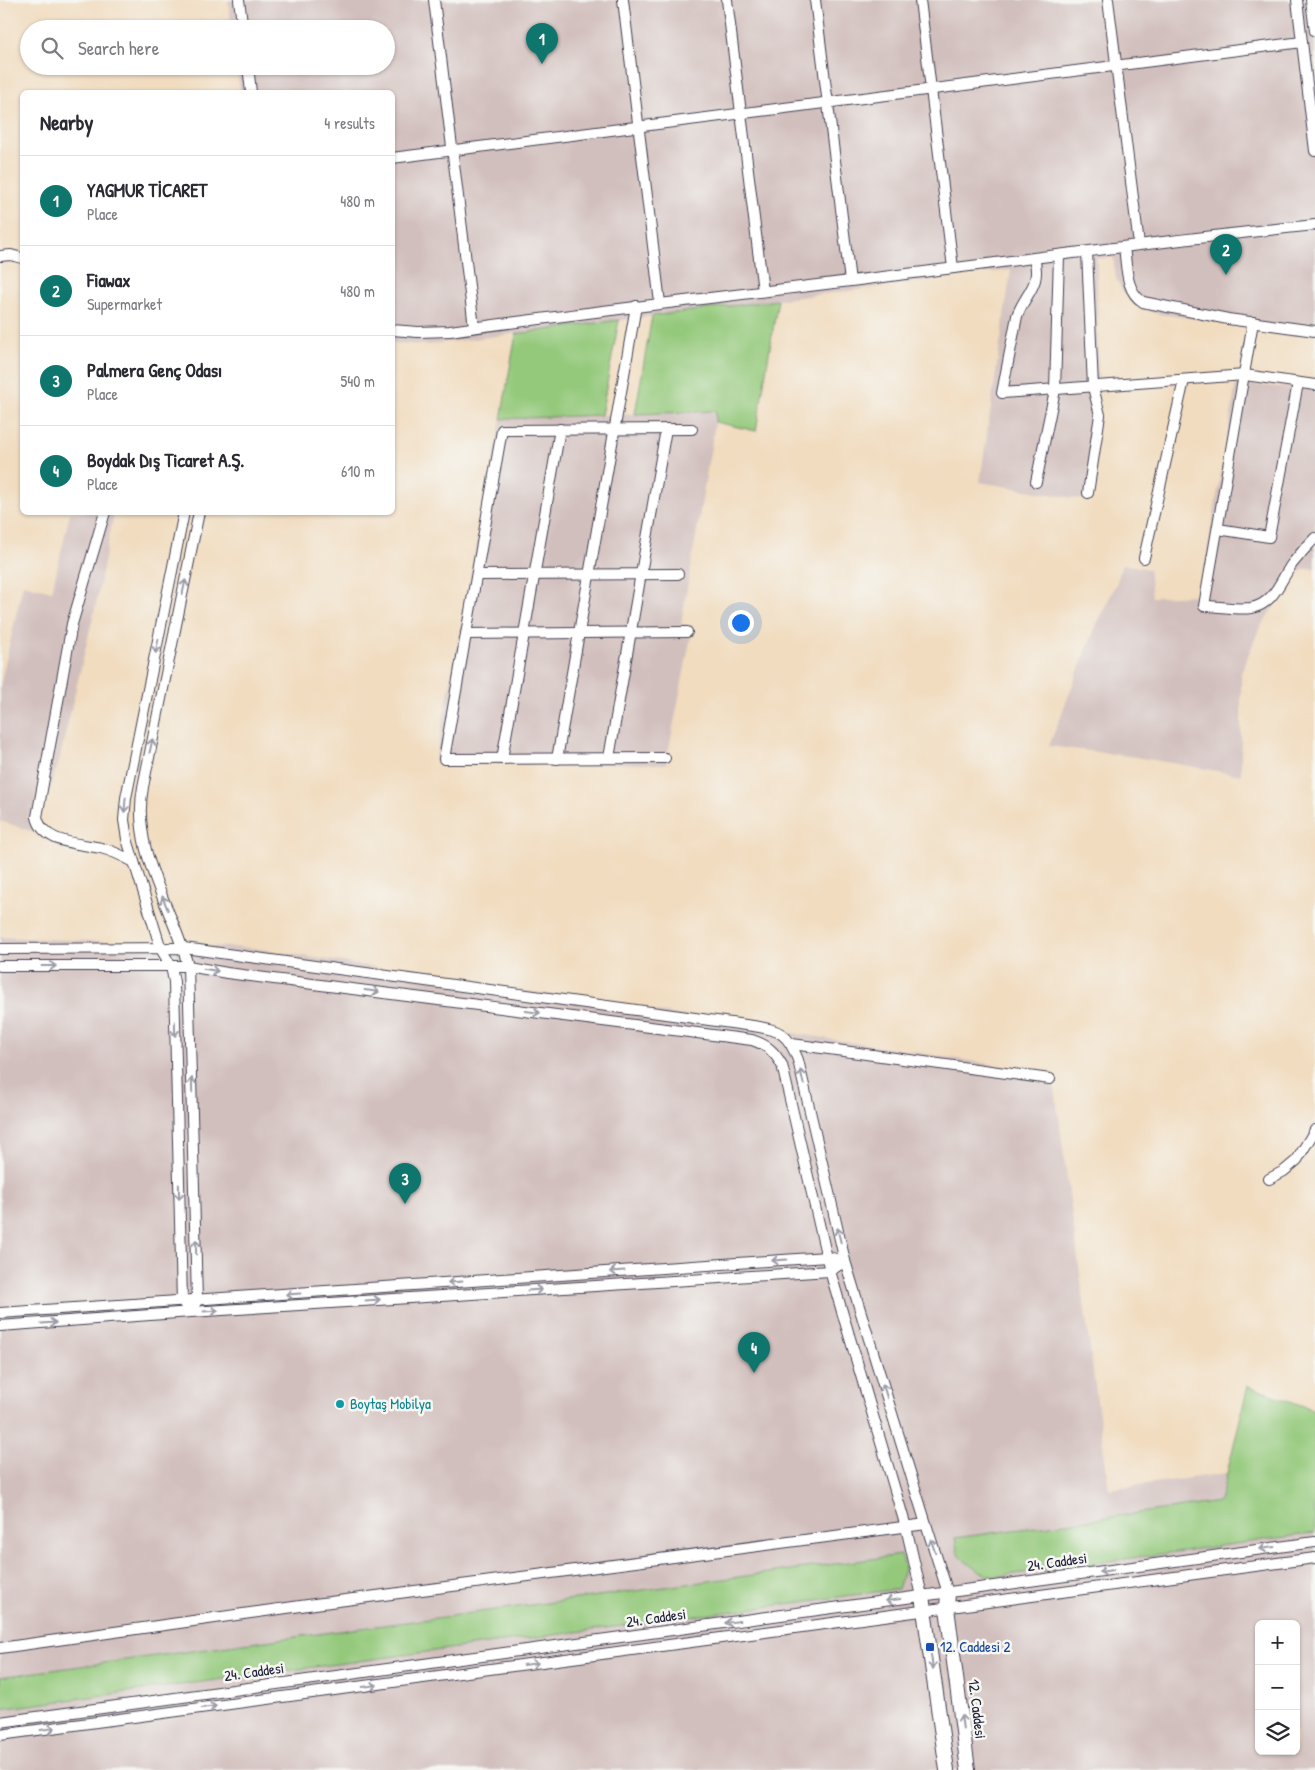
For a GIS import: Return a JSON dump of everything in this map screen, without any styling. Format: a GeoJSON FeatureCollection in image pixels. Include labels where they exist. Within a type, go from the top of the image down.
{"type":"FeatureCollection","features":[{"type":"Feature","properties":{"kind":"main road","name":"12. Caddesi"},"geometry":{"type":"LineString","coordinates":[[948,1593],[947,1608],[968,1770]]}},
{"type":"Feature","properties":{"kind":"main road"},"geometry":{"type":"LineString","coordinates":[[922,1596],[947,1770]]}},
{"type":"Feature","properties":{"kind":"street"},"geometry":{"type":"LineString","coordinates":[[240,0],[242,20]]}},
{"type":"Feature","properties":{"kind":"street"},"geometry":{"type":"LineString","coordinates":[[434,0],[474,327]]}},
{"type":"Feature","properties":{"kind":"street"},"geometry":{"type":"LineString","coordinates":[[623,0],[660,303]]}},
{"type":"Feature","properties":{"kind":"street"},"geometry":{"type":"LineString","coordinates":[[727,0],[763,291]]}},
{"type":"Feature","properties":{"kind":"street"},"geometry":{"type":"LineString","coordinates":[[815,0],[850,281]]}},
{"type":"Feature","properties":{"kind":"street"},"geometry":{"type":"LineString","coordinates":[[920,0],[953,268]]}},
{"type":"Feature","properties":{"kind":"street"},"geometry":{"type":"LineString","coordinates":[[1108,0],[1138,245]]}},
{"type":"Feature","properties":{"kind":"street"},"geometry":{"type":"LineString","coordinates":[[1297,0],[1315,151]]}},
{"type":"Feature","properties":{"kind":"street"},"geometry":{"type":"LineString","coordinates":[[1311,0],[1315,31]]}},
{"type":"Feature","properties":{"kind":"street"},"geometry":{"type":"LineString","coordinates":[[395,158],[1302,42]]}},
{"type":"Feature","properties":{"kind":"street"},"geometry":{"type":"LineString","coordinates":[[249,75],[251,90]]}},
{"type":"Feature","properties":{"kind":"street"},"geometry":{"type":"LineString","coordinates":[[395,330],[434,332],[1224,234],[1315,225]]}},
{"type":"Feature","properties":{"kind":"street"},"geometry":{"type":"LineString","coordinates":[[1124,247],[1131,289],[1143,302],[1315,331]]}},
{"type":"Feature","properties":{"kind":"street"},"geometry":{"type":"LineString","coordinates":[[1087,252],[1093,387],[1100,414],[1088,493]]}},
{"type":"Feature","properties":{"kind":"street"},"geometry":{"type":"LineString","coordinates":[[0,256],[11,255],[20,257]]}},
{"type":"Feature","properties":{"kind":"street"},"geometry":{"type":"LineString","coordinates":[[1036,482],[1055,390],[1059,255]]}},
{"type":"Feature","properties":{"kind":"street"},"geometry":{"type":"LineString","coordinates":[[1034,258],[1036,279],[1032,290],[1021,305],[1016,316],[1002,393],[1245,375],[1315,385]]}},
{"type":"Feature","properties":{"kind":"street"},"geometry":{"type":"LineString","coordinates":[[557,759],[636,306]]}},
{"type":"Feature","properties":{"kind":"street"},"geometry":{"type":"LineString","coordinates":[[1253,322],[1204,606],[1246,608],[1267,601],[1276,591],[1292,565],[1315,538]]}},
{"type":"Feature","properties":{"kind":"street"},"geometry":{"type":"LineString","coordinates":[[1144,558],[1184,380]]}},
{"type":"Feature","properties":{"kind":"street"},"geometry":{"type":"LineString","coordinates":[[1218,529],[1268,537],[1298,383]]}},
{"type":"Feature","properties":{"kind":"street"},"geometry":{"type":"LineString","coordinates":[[502,759],[560,429]]}},
{"type":"Feature","properties":{"kind":"street"},"geometry":{"type":"LineString","coordinates":[[609,758],[666,429]]}},
{"type":"Feature","properties":{"kind":"street"},"geometry":{"type":"LineString","coordinates":[[664,758],[444,759],[502,430],[692,429]]}},
{"type":"Feature","properties":{"kind":"street"},"geometry":{"type":"LineString","coordinates":[[104,515],[72,624],[37,817],[42,829],[50,834],[72,844],[110,851],[134,862]]}},
{"type":"Feature","properties":{"kind":"street"},"geometry":{"type":"LineString","coordinates":[[183,515],[126,798],[125,829],[161,949],[171,966],[174,982],[182,1301],[191,1312]]}},
{"type":"Feature","properties":{"kind":"street"},"geometry":{"type":"LineString","coordinates":[[191,1312],[197,1300],[188,966],[184,948],[146,854],[140,813],[143,787],[198,515]]}},
{"type":"Feature","properties":{"kind":"street"},"geometry":{"type":"LineString","coordinates":[[476,575],[678,574]]}},
{"type":"Feature","properties":{"kind":"street"},"geometry":{"type":"LineString","coordinates":[[466,634],[687,632]]}},
{"type":"Feature","properties":{"kind":"street"},"geometry":{"type":"LineString","coordinates":[[0,949],[184,948],[767,1028],[780,1032],[792,1044],[798,1060],[845,1261],[948,1593]]}},
{"type":"Feature","properties":{"kind":"street"},"geometry":{"type":"LineString","coordinates":[[0,966],[188,966],[227,973],[752,1040],[765,1044],[776,1054],[782,1065],[830,1271],[906,1527],[922,1596]]}},
{"type":"Feature","properties":{"kind":"street"},"geometry":{"type":"LineString","coordinates":[[792,1044],[1050,1079]]}},
{"type":"Feature","properties":{"kind":"street"},"geometry":{"type":"LineString","coordinates":[[1269,1179],[1284,1171],[1297,1160],[1315,1130]]}},
{"type":"Feature","properties":{"kind":"street"},"geometry":{"type":"LineString","coordinates":[[0,1313],[827,1257],[845,1261]]}},
{"type":"Feature","properties":{"kind":"street"},"geometry":{"type":"LineString","coordinates":[[0,1326],[830,1271],[845,1261]]}},
{"type":"Feature","properties":{"kind":"street"},"geometry":{"type":"LineString","coordinates":[[0,1648],[315,1604],[926,1524]]}},
{"type":"Feature","properties":{"kind":"street","name":"24. Caddesi"},"geometry":{"type":"LineString","coordinates":[[0,1722],[1315,1542]]}},
{"type":"Feature","properties":{"kind":"street","name":"24. Caddesi"},"geometry":{"type":"LineString","coordinates":[[0,1736],[1315,1558]]}},
{"type":"Feature","properties":{"kind":"shaded area"},"geometry":{"type":"Polygon","coordinates":[[[228,0],[1315,0],[1315,334],[1159,314],[1145,310],[1133,303],[1123,292],[1116,278],[1113,257],[1097,259],[1098,394],[1090,501],[980,482],[1011,270],[427,345],[395,343],[395,90],[240,90],[238,75],[395,75],[395,20],[231,20],[228,0]]]}},
{"type":"Feature","properties":{"kind":"shaded area"},"geometry":{"type":"Polygon","coordinates":[[[1236,384],[1315,389],[1315,568],[1304,569],[1295,575],[1259,629],[1241,673],[1241,775],[1136,757],[1049,746],[1095,628],[1117,582],[1122,564],[1149,569],[1152,597],[1200,595],[1236,384]]]}},
{"type":"Feature","properties":{"kind":"shaded area"},"geometry":{"type":"Polygon","coordinates":[[[717,411],[681,624],[693,626],[666,764],[435,762],[501,419],[717,411]]]}},
{"type":"Feature","properties":{"kind":"shaded area"},"geometry":{"type":"Polygon","coordinates":[[[70,515],[114,515],[95,608],[58,765],[34,832],[0,821],[0,686],[23,584],[52,591],[70,515]]]}},
{"type":"Feature","properties":{"kind":"shaded area"},"geometry":{"type":"Polygon","coordinates":[[[0,937],[253,948],[1053,1074],[1109,1489],[1315,1461],[1315,1770],[0,1770],[0,937]]]}},
{"type":"Feature","properties":{"kind":"green space"},"geometry":{"type":"Polygon","coordinates":[[[778,300],[756,431],[715,422],[716,411],[635,414],[652,316],[778,300]]]}},
{"type":"Feature","properties":{"kind":"green space"},"geometry":{"type":"Polygon","coordinates":[[[619,320],[601,415],[501,419],[516,334],[619,320]]]}},
{"type":"Feature","properties":{"kind":"green space"},"geometry":{"type":"Polygon","coordinates":[[[1248,1386],[1315,1410],[1315,1533],[993,1577],[978,1571],[958,1554],[955,1538],[1220,1502],[1248,1386]]]}},
{"type":"Feature","properties":{"kind":"green space"},"geometry":{"type":"Polygon","coordinates":[[[901,1555],[905,1566],[898,1589],[0,1709],[0,1677],[901,1555]]]}},
{"type":"Feature","properties":{"kind":"place","name":"YAGMUR TİCARET"},"geometry":{"type":"Point","coordinates":[542,64]}},
{"type":"Feature","properties":{"kind":"place","name":"Fiawax"},"geometry":{"type":"Point","coordinates":[1226,275]}},
{"type":"Feature","properties":{"kind":"place","name":"Palmera Genç Odası"},"geometry":{"type":"Point","coordinates":[405,1204]}},
{"type":"Feature","properties":{"kind":"place","name":"Boydak Dış Ticaret A.Ş."},"geometry":{"type":"Point","coordinates":[754,1373]}},
{"type":"Feature","properties":{"kind":"place","name":"Boytaş Mobilya"},"geometry":{"type":"Point","coordinates":[340,1404]}},
{"type":"Feature","properties":{"kind":"place","name":"12. Caddesi 2"},"geometry":{"type":"Point","coordinates":[930,1647]}}]}
